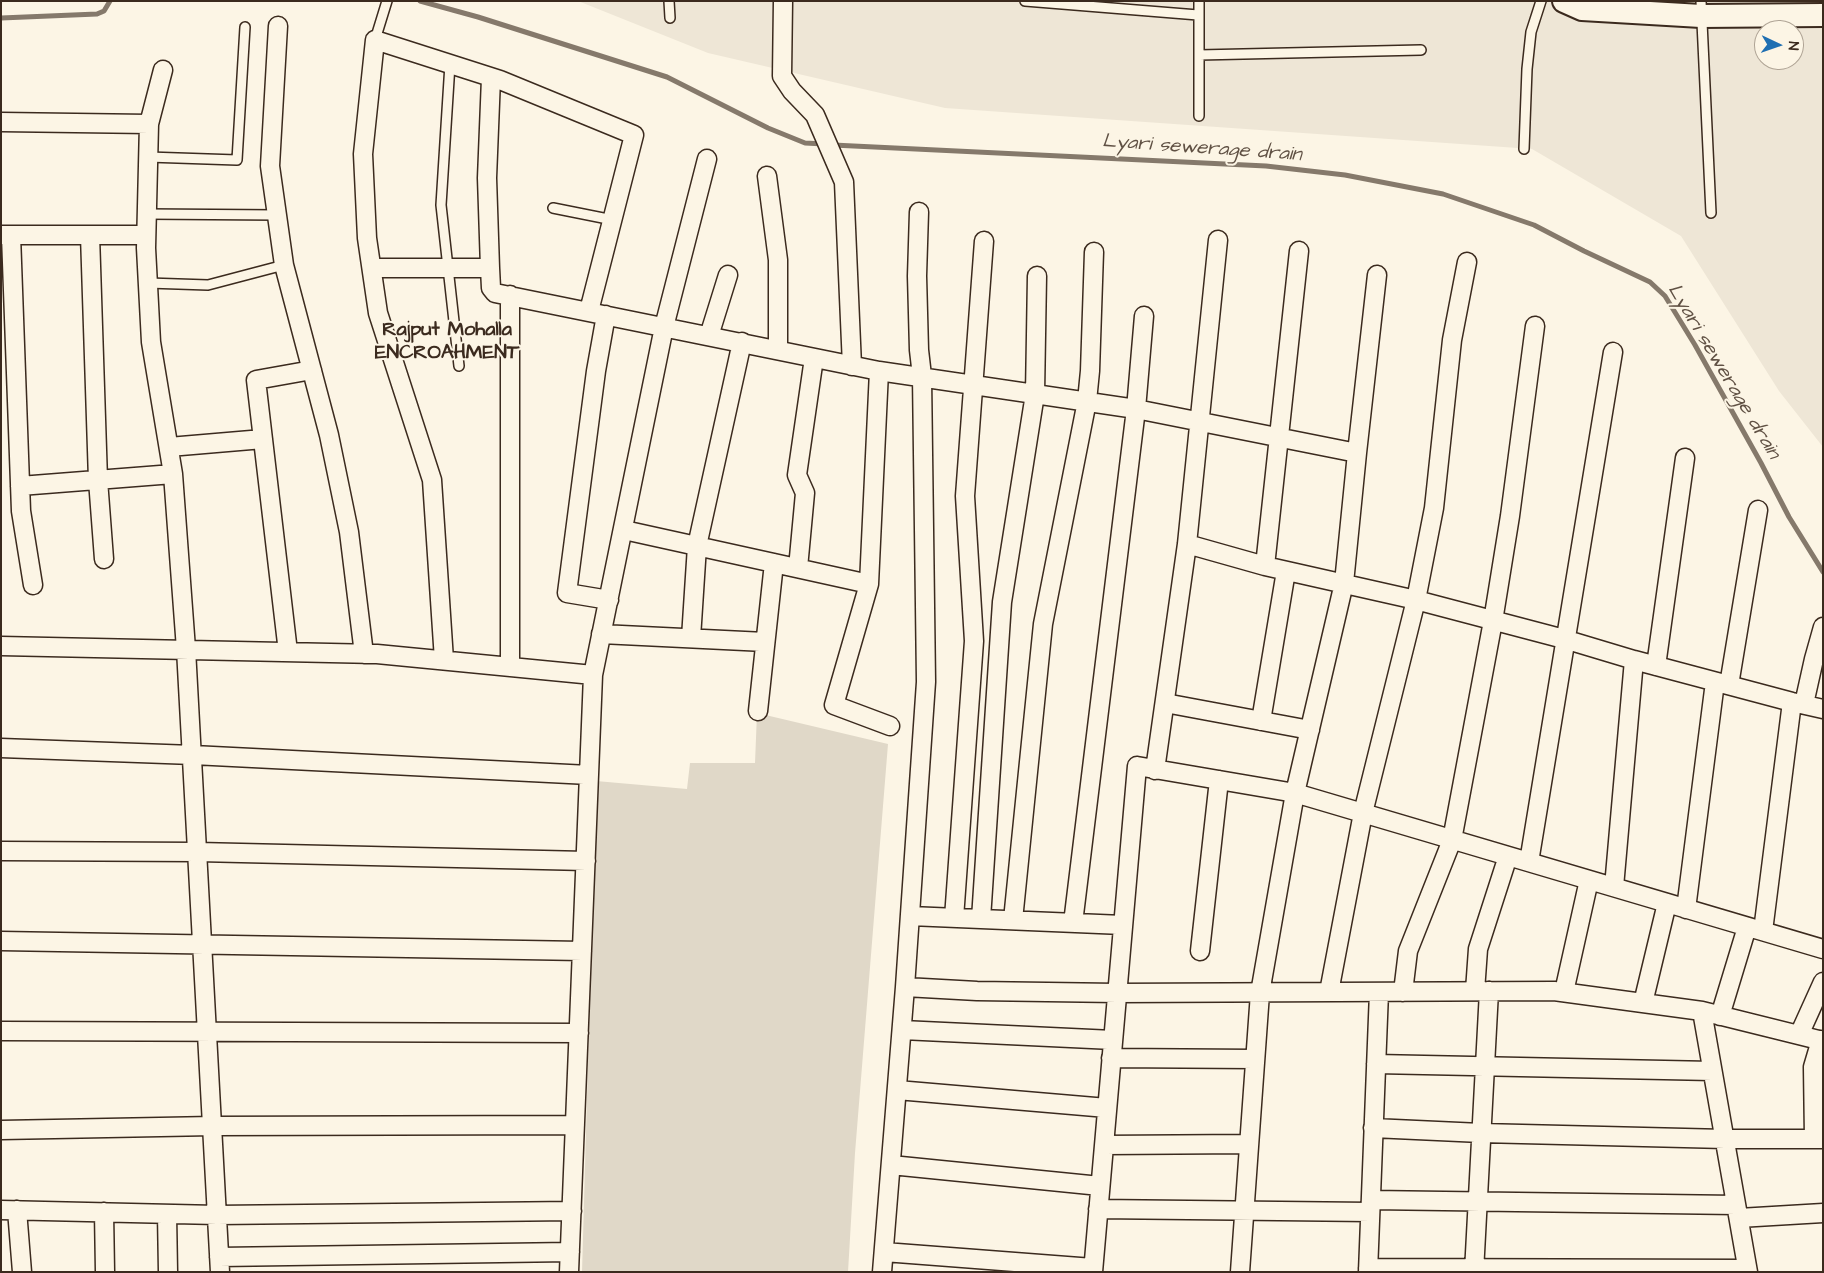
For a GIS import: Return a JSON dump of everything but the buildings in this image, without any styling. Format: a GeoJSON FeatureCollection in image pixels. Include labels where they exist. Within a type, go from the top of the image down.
{"type":"FeatureCollection","features":[{"type":"Feature","properties":{"kind":"street"},"geometry":{"type":"LineString","coordinates":[[783,1],[782,76],[792,91],[815,115],[844,182],[852,366]]}},
{"type":"Feature","properties":{"kind":"street"},"geometry":{"type":"LineString","coordinates":[[1564,1],[1582,9],[1701,9],[1823,15]]}},
{"type":"Feature","properties":{"kind":"street"},"geometry":{"type":"LineString","coordinates":[[278,26],[270,166],[284,265],[329,435],[349,532],[364,654]]}},
{"type":"Feature","properties":{"kind":"street"},"geometry":{"type":"LineString","coordinates":[[444,660],[432,480],[378,313],[367,238],[363,154],[375,40],[492,78],[634,135],[589,311]]}},
{"type":"Feature","properties":{"kind":"street"},"geometry":{"type":"LineString","coordinates":[[163,70],[149,124],[146,236],[148,283],[151,342],[174,474],[193,755],[219,1265],[570,1252]]}},
{"type":"Feature","properties":{"kind":"street"},"geometry":{"type":"LineString","coordinates":[[492,78],[487,178],[492,291],[852,366],[1136,409],[1357,452]]}},
{"type":"Feature","properties":{"kind":"street"},"geometry":{"type":"LineString","coordinates":[[1,122],[149,124]]}},
{"type":"Feature","properties":{"kind":"street"},"geometry":{"type":"LineString","coordinates":[[569,1272],[593,674],[624,530],[664,327],[707,159]]}},
{"type":"Feature","properties":{"kind":"street"},"geometry":{"type":"LineString","coordinates":[[767,176],[778,260],[778,350]]}},
{"type":"Feature","properties":{"kind":"street"},"geometry":{"type":"LineString","coordinates":[[882,1272],[902,1030],[926,682],[922,376],[919,350],[917,276],[919,212]]}},
{"type":"Feature","properties":{"kind":"street"},"geometry":{"type":"LineString","coordinates":[[33,585],[21,510],[7,313],[6,235],[146,236]]}},
{"type":"Feature","properties":{"kind":"street"},"geometry":{"type":"LineString","coordinates":[[90,236],[98,480],[104,559]]}},
{"type":"Feature","properties":{"kind":"street"},"geometry":{"type":"LineString","coordinates":[[1155,770],[1187,544],[1218,240]]}},
{"type":"Feature","properties":{"kind":"street"},"geometry":{"type":"LineString","coordinates":[[954,918],[974,641],[965,496],[984,241]]}},
{"type":"Feature","properties":{"kind":"street"},"geometry":{"type":"LineString","coordinates":[[1265,566],[1299,251]]}},
{"type":"Feature","properties":{"kind":"street"},"geometry":{"type":"LineString","coordinates":[[1014,920],[1043,624],[1088,401],[1094,252]]}},
{"type":"Feature","properties":{"kind":"street"},"geometry":{"type":"LineString","coordinates":[[1329,992],[1363,813],[1416,600],[1434,508],[1452,340],[1467,262]]}},
{"type":"Feature","properties":{"kind":"street"},"geometry":{"type":"LineString","coordinates":[[372,268],[490,268]]}},
{"type":"Feature","properties":{"kind":"street"},"geometry":{"type":"LineString","coordinates":[[709,336],[728,275]]}},
{"type":"Feature","properties":{"kind":"street"},"geometry":{"type":"LineString","coordinates":[[1240,1272],[1260,993],[1295,793],[1344,583],[1377,275]]}},
{"type":"Feature","properties":{"kind":"street"},"geometry":{"type":"LineString","coordinates":[[981,919],[1002,602],[1035,394],[1037,276]]}},
{"type":"Feature","properties":{"kind":"street"},"geometry":{"type":"LineString","coordinates":[[510,295],[510,666]]}},
{"type":"Feature","properties":{"kind":"street"},"geometry":{"type":"LineString","coordinates":[[606,315],[596,371],[567,593],[609,600]]}},
{"type":"Feature","properties":{"kind":"street"},"geometry":{"type":"LineString","coordinates":[[1074,923],[1136,409],[1144,316]]}},
{"type":"Feature","properties":{"kind":"street"},"geometry":{"type":"LineString","coordinates":[[1403,992],[1408,951],[1452,840],[1493,621],[1510,516],[1535,326]]}},
{"type":"Feature","properties":{"kind":"street"},"geometry":{"type":"LineString","coordinates":[[690,638],[697,546],[742,342]]}},
{"type":"Feature","properties":{"kind":"street"},"geometry":{"type":"LineString","coordinates":[[1529,862],[1564,639],[1613,352]]}},
{"type":"Feature","properties":{"kind":"street"},"geometry":{"type":"LineString","coordinates":[[798,568],[805,493],[798,475],[814,358]]}},
{"type":"Feature","properties":{"kind":"street"},"geometry":{"type":"LineString","coordinates":[[288,652],[256,380],[312,370]]}},
{"type":"Feature","properties":{"kind":"street"},"geometry":{"type":"LineString","coordinates":[[880,371],[869,584],[834,705],[890,726]]}},
{"type":"Feature","properties":{"kind":"street"},"geometry":{"type":"LineString","coordinates":[[169,447],[263,439]]}},
{"type":"Feature","properties":{"kind":"street"},"geometry":{"type":"LineString","coordinates":[[1656,666],[1685,458]]}},
{"type":"Feature","properties":{"kind":"street"},"geometry":{"type":"LineString","coordinates":[[20,486],[174,474]]}},
{"type":"Feature","properties":{"kind":"street"},"geometry":{"type":"LineString","coordinates":[[1686,909],[1722,683],[1758,510]]}},
{"type":"Feature","properties":{"kind":"street"},"geometry":{"type":"LineString","coordinates":[[624,530],[869,584]]}},
{"type":"Feature","properties":{"kind":"street"},"geometry":{"type":"LineString","coordinates":[[1187,544],[1265,566],[1416,600],[1564,639],[1656,666],[1823,708]]}},
{"type":"Feature","properties":{"kind":"street"},"geometry":{"type":"LineString","coordinates":[[758,711],[774,563]]}},
{"type":"Feature","properties":{"kind":"street"},"geometry":{"type":"LineString","coordinates":[[1261,721],[1286,571]]}},
{"type":"Feature","properties":{"kind":"street"},"geometry":{"type":"LineString","coordinates":[[1720,1016],[1755,929],[1798,703],[1823,627]]}},
{"type":"Feature","properties":{"kind":"street"},"geometry":{"type":"LineString","coordinates":[[602,634],[766,642]]}},
{"type":"Feature","properties":{"kind":"street"},"geometry":{"type":"LineString","coordinates":[[1,646],[364,654],[593,674]]}},
{"type":"Feature","properties":{"kind":"street"},"geometry":{"type":"LineString","coordinates":[[1614,887],[1634,660]]}},
{"type":"Feature","properties":{"kind":"street"},"geometry":{"type":"LineString","coordinates":[[1164,703],[1310,730]]}},
{"type":"Feature","properties":{"kind":"street"},"geometry":{"type":"LineString","coordinates":[[1,748],[193,755],[589,776]]}},
{"type":"Feature","properties":{"kind":"street"},"geometry":{"type":"LineString","coordinates":[[884,1252],[1093,1270],[1137,766],[1295,793],[1823,949]]}},
{"type":"Feature","properties":{"kind":"street"},"geometry":{"type":"LineString","coordinates":[[1200,951],[1219,780]]}},
{"type":"Feature","properties":{"kind":"street"},"geometry":{"type":"LineString","coordinates":[[1,851],[198,852],[586,861]]}},
{"type":"Feature","properties":{"kind":"street"},"geometry":{"type":"LineString","coordinates":[[1474,1270],[1485,1066],[1478,949],[1508,856]]}},
{"type":"Feature","properties":{"kind":"street"},"geometry":{"type":"LineString","coordinates":[[1564,992],[1589,880]]}},
{"type":"Feature","properties":{"kind":"street"},"geometry":{"type":"LineString","coordinates":[[1643,1003],[1667,903]]}},
{"type":"Feature","properties":{"kind":"street"},"geometry":{"type":"LineString","coordinates":[[910,916],[1123,925]]}},
{"type":"Feature","properties":{"kind":"street"},"geometry":{"type":"LineString","coordinates":[[1,941],[582,951]]}},
{"type":"Feature","properties":{"kind":"street"},"geometry":{"type":"LineString","coordinates":[[1799,1035],[1823,982]]}},
{"type":"Feature","properties":{"kind":"street"},"geometry":{"type":"LineString","coordinates":[[905,987],[1117,993],[1554,991],[1702,1011],[1822,1040],[1813,1067],[1818,1139],[1725,1139],[1481,1133],[1373,1128]]}},
{"type":"Feature","properties":{"kind":"street"},"geometry":{"type":"LineString","coordinates":[[1379,992],[1368,1270],[1748,1270],[1702,1011]]}},
{"type":"Feature","properties":{"kind":"street"},"geometry":{"type":"LineString","coordinates":[[902,1030],[1113,1040]]}},
{"type":"Feature","properties":{"kind":"street"},"geometry":{"type":"LineString","coordinates":[[1,1031],[579,1033]]}},
{"type":"Feature","properties":{"kind":"street"},"geometry":{"type":"LineString","coordinates":[[1112,1058],[1255,1059]]}},
{"type":"Feature","properties":{"kind":"street"},"geometry":{"type":"LineString","coordinates":[[1376,1064],[1712,1071]]}},
{"type":"Feature","properties":{"kind":"street"},"geometry":{"type":"LineString","coordinates":[[897,1090],[1107,1108]]}},
{"type":"Feature","properties":{"kind":"street"},"geometry":{"type":"LineString","coordinates":[[1,1130],[213,1126],[575,1125]]}},
{"type":"Feature","properties":{"kind":"street"},"geometry":{"type":"LineString","coordinates":[[1104,1145],[1249,1144]]}},
{"type":"Feature","properties":{"kind":"street"},"geometry":{"type":"LineString","coordinates":[[891,1165],[1100,1186]]}},
{"type":"Feature","properties":{"kind":"street"},"geometry":{"type":"LineString","coordinates":[[1098,1209],[1244,1211],[1478,1202],[1823,1214]]}},
{"type":"Feature","properties":{"kind":"street"},"geometry":{"type":"LineString","coordinates":[[22,1272],[9,1210],[217,1215],[572,1211]]}},
{"type":"Feature","properties":{"kind":"street"},"geometry":{"type":"LineString","coordinates":[[104,1212],[105,1272]]}},
{"type":"Feature","properties":{"kind":"street"},"geometry":{"type":"LineString","coordinates":[[167,1214],[168,1272]]}},
{"type":"Feature","properties":{"kind":"lane"},"geometry":{"type":"LineString","coordinates":[[375,40],[387,1]]}},
{"type":"Feature","properties":{"kind":"lane"},"geometry":{"type":"LineString","coordinates":[[669,1],[670,18]]}},
{"type":"Feature","properties":{"kind":"lane"},"geometry":{"type":"LineString","coordinates":[[1025,1],[1198,15]]}},
{"type":"Feature","properties":{"kind":"lane"},"geometry":{"type":"LineString","coordinates":[[1199,1],[1199,116]]}},
{"type":"Feature","properties":{"kind":"lane"},"geometry":{"type":"LineString","coordinates":[[1524,149],[1527,69],[1531,32],[1541,1]]}},
{"type":"Feature","properties":{"kind":"lane"},"geometry":{"type":"LineString","coordinates":[[1701,9],[1711,213]]}},
{"type":"Feature","properties":{"kind":"lane"},"geometry":{"type":"LineString","coordinates":[[148,157],[237,160],[245,27]]}},
{"type":"Feature","properties":{"kind":"lane"},"geometry":{"type":"LineString","coordinates":[[1199,55],[1421,50]]}},
{"type":"Feature","properties":{"kind":"lane"},"geometry":{"type":"LineString","coordinates":[[450,64],[440,205],[460,366]]}},
{"type":"Feature","properties":{"kind":"lane"},"geometry":{"type":"LineString","coordinates":[[553,208],[613,220]]}},
{"type":"Feature","properties":{"kind":"lane"},"geometry":{"type":"LineString","coordinates":[[147,214],[277,215]]}},
{"type":"Feature","properties":{"kind":"lane"},"geometry":{"type":"LineString","coordinates":[[148,283],[208,285],[284,265]]}},
{"type":"Feature","properties":{"kind":"shaded area"},"geometry":{"type":"Polygon","coordinates":[[[578,1],[1823,1],[1823,447],[1779,391],[1681,236],[1532,149],[945,108],[708,53],[578,1]]]}},
{"type":"Feature","properties":{"kind":"shaded area"},"geometry":{"type":"Polygon","coordinates":[[[757,713],[888,744],[855,1153],[848,1272],[582,1272],[596,781],[687,789],[690,763],[755,763],[757,713]]]}},
{"type":"Feature","properties":{"kind":"waterway","name":"Lyari sewerage drain"},"geometry":{"type":"LineString","coordinates":[[1,18],[97,14],[104,11],[110,1]]}},
{"type":"Feature","properties":{"kind":"waterway","name":"Lyari sewerage drain"},"geometry":{"type":"LineString","coordinates":[[420,1],[478,17],[667,77],[768,128],[805,143],[824,144]]}},
{"type":"Feature","properties":{"kind":"waterway","name":"Lyari sewerage drain"},"geometry":{"type":"LineString","coordinates":[[833,145],[1266,166],[1345,175],[1443,194],[1534,225],[1650,282],[1665,296],[1695,345],[1789,517],[1823,572]]}},
{"type":"Feature","properties":{"kind":"district","name":"Rajput Mohalla ENCROAHMENT"},"geometry":{"type":"Point","coordinates":[447,342]}}]}
